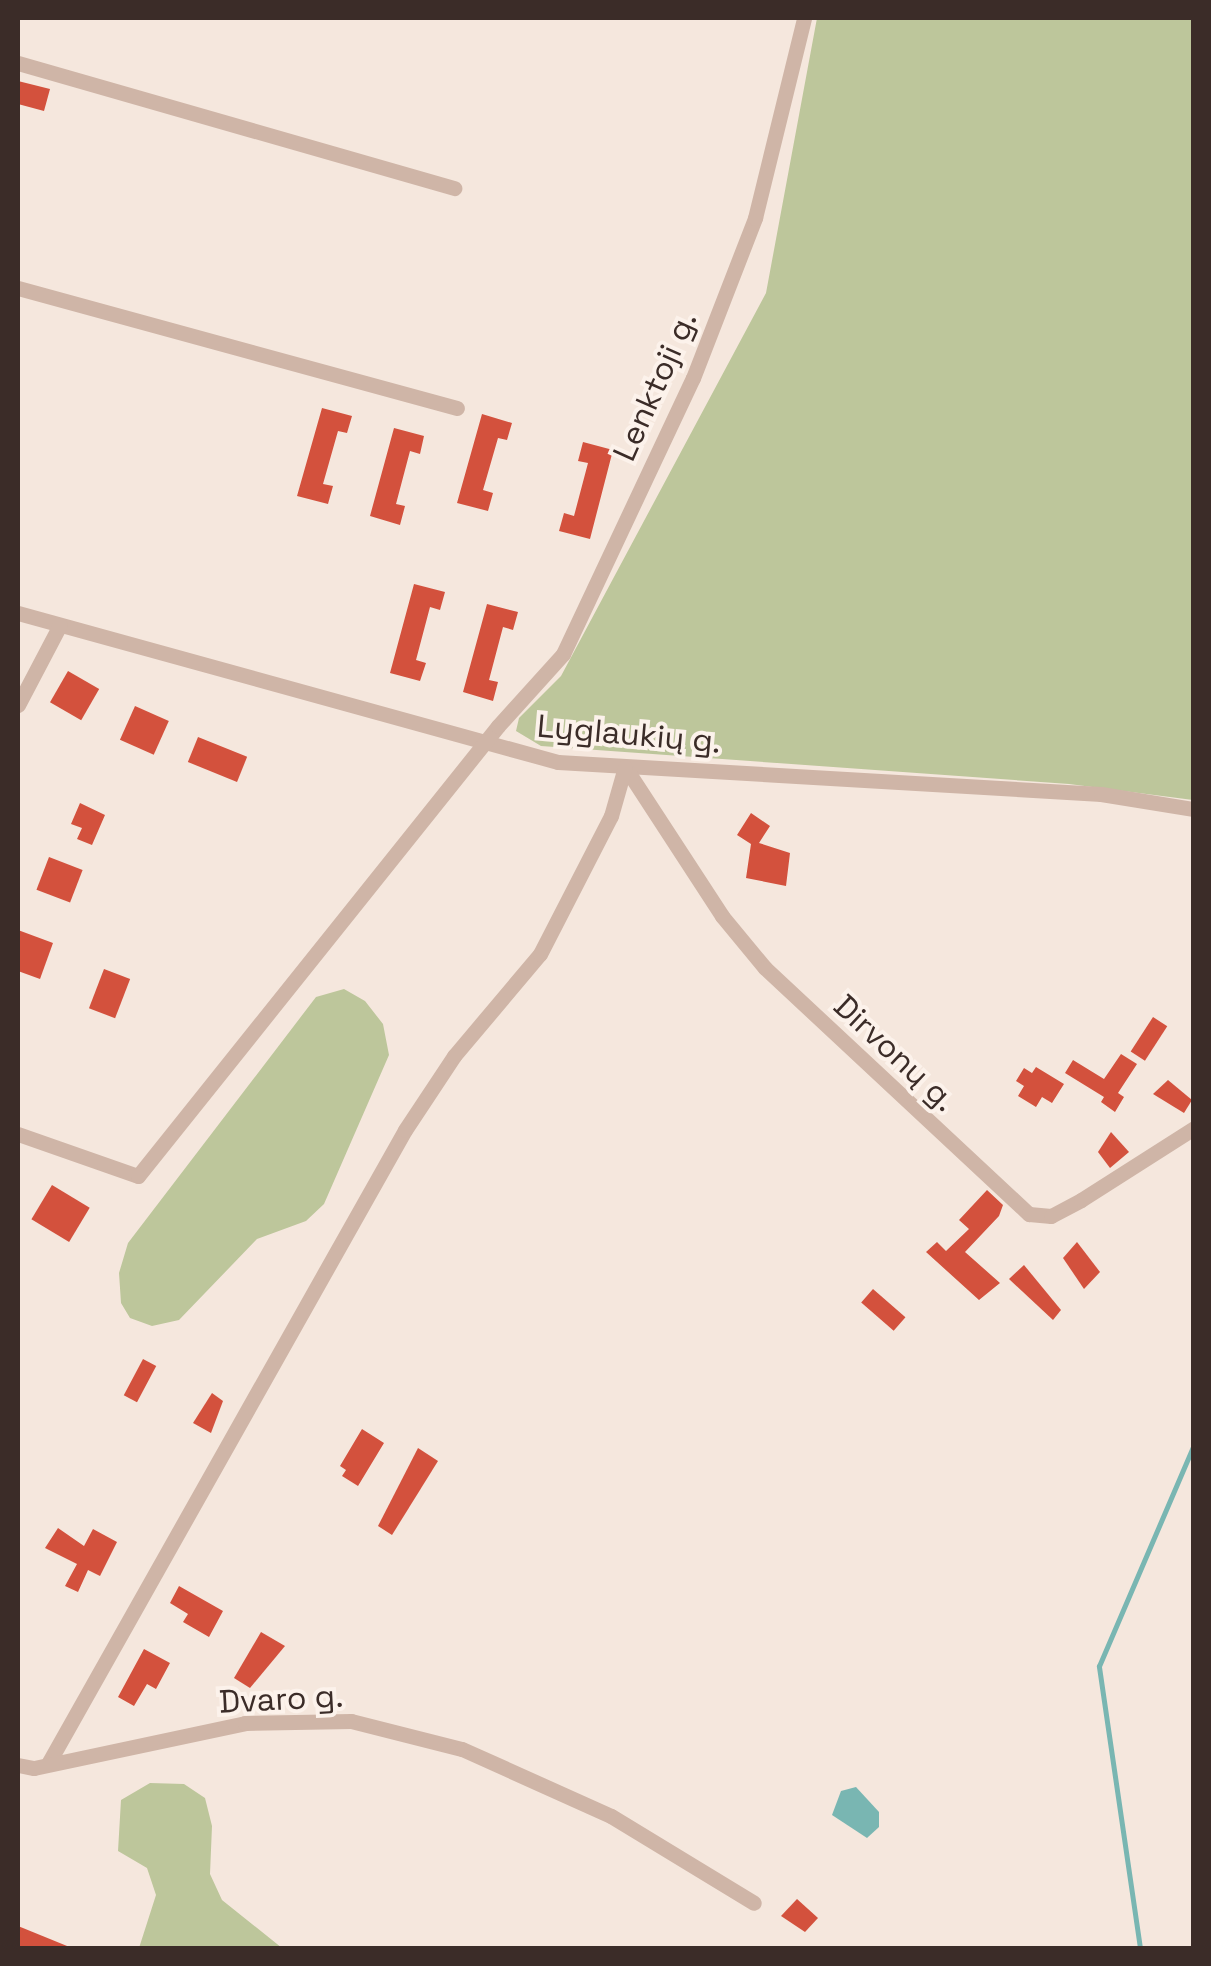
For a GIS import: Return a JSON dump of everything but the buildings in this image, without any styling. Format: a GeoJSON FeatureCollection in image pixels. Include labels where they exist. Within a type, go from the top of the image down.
{"type":"FeatureCollection","features":[{"type":"Feature","properties":{"kind":"street","name":"Lenktoji g."},"geometry":{"type":"LineString","coordinates":[[18,1134],[138,1176],[562,654],[694,378],[756,218],[804,18]]}},
{"type":"Feature","properties":{"kind":"street"},"geometry":{"type":"LineString","coordinates":[[18,64],[454,188]]}},
{"type":"Feature","properties":{"kind":"street"},"geometry":{"type":"LineString","coordinates":[[18,288],[457,408]]}},
{"type":"Feature","properties":{"kind":"street","name":"Lyglaukių g."},"geometry":{"type":"LineString","coordinates":[[18,613],[488,746],[558,762],[1101,794],[1194,809]]}},
{"type":"Feature","properties":{"kind":"street"},"geometry":{"type":"LineString","coordinates":[[18,705],[60,624]]}},
{"type":"Feature","properties":{"kind":"street"},"geometry":{"type":"LineString","coordinates":[[49,1762],[406,1130],[454,1056],[540,954],[611,816],[625,767]]}},
{"type":"Feature","properties":{"kind":"street","name":"Dirvonų g."},"geometry":{"type":"LineString","coordinates":[[625,767],[722,916],[766,968],[1028,1214],[1051,1216],[1194,1128]]}},
{"type":"Feature","properties":{"kind":"street","name":"Dvaro g."},"geometry":{"type":"LineString","coordinates":[[18,1765],[244,1722],[351,1721],[462,1749],[541,1784],[670,1848],[754,1904]]}},
{"type":"Feature","properties":{"kind":"green space"},"geometry":{"type":"Polygon","coordinates":[[[817,18],[1193,18],[1193,800],[1069,784],[541,746],[516,731],[519,718],[561,676],[766,293],[817,18]]]}},
{"type":"Feature","properties":{"kind":"green space"},"geometry":{"type":"Polygon","coordinates":[[[344,989],[365,1001],[383,1024],[389,1055],[324,1204],[306,1221],[257,1239],[179,1320],[152,1326],[130,1318],[121,1303],[119,1273],[128,1243],[316,997],[344,989]]]}},
{"type":"Feature","properties":{"kind":"green space"},"geometry":{"type":"Polygon","coordinates":[[[150,1783],[184,1784],[205,1798],[212,1826],[210,1874],[222,1900],[282,1948],[139,1948],[156,1895],[147,1868],[118,1851],[121,1800],[150,1783]]]}},
{"type":"Feature","properties":{"kind":"water"},"geometry":{"type":"Polygon","coordinates":[[[856,1787],[879,1812],[879,1827],[867,1838],[832,1815],[841,1791],[856,1787]]]}},
{"type":"Feature","properties":{"kind":"waterway"},"geometry":{"type":"LineString","coordinates":[[1140,1948],[1099,1666],[1194,1444]]}}]}
